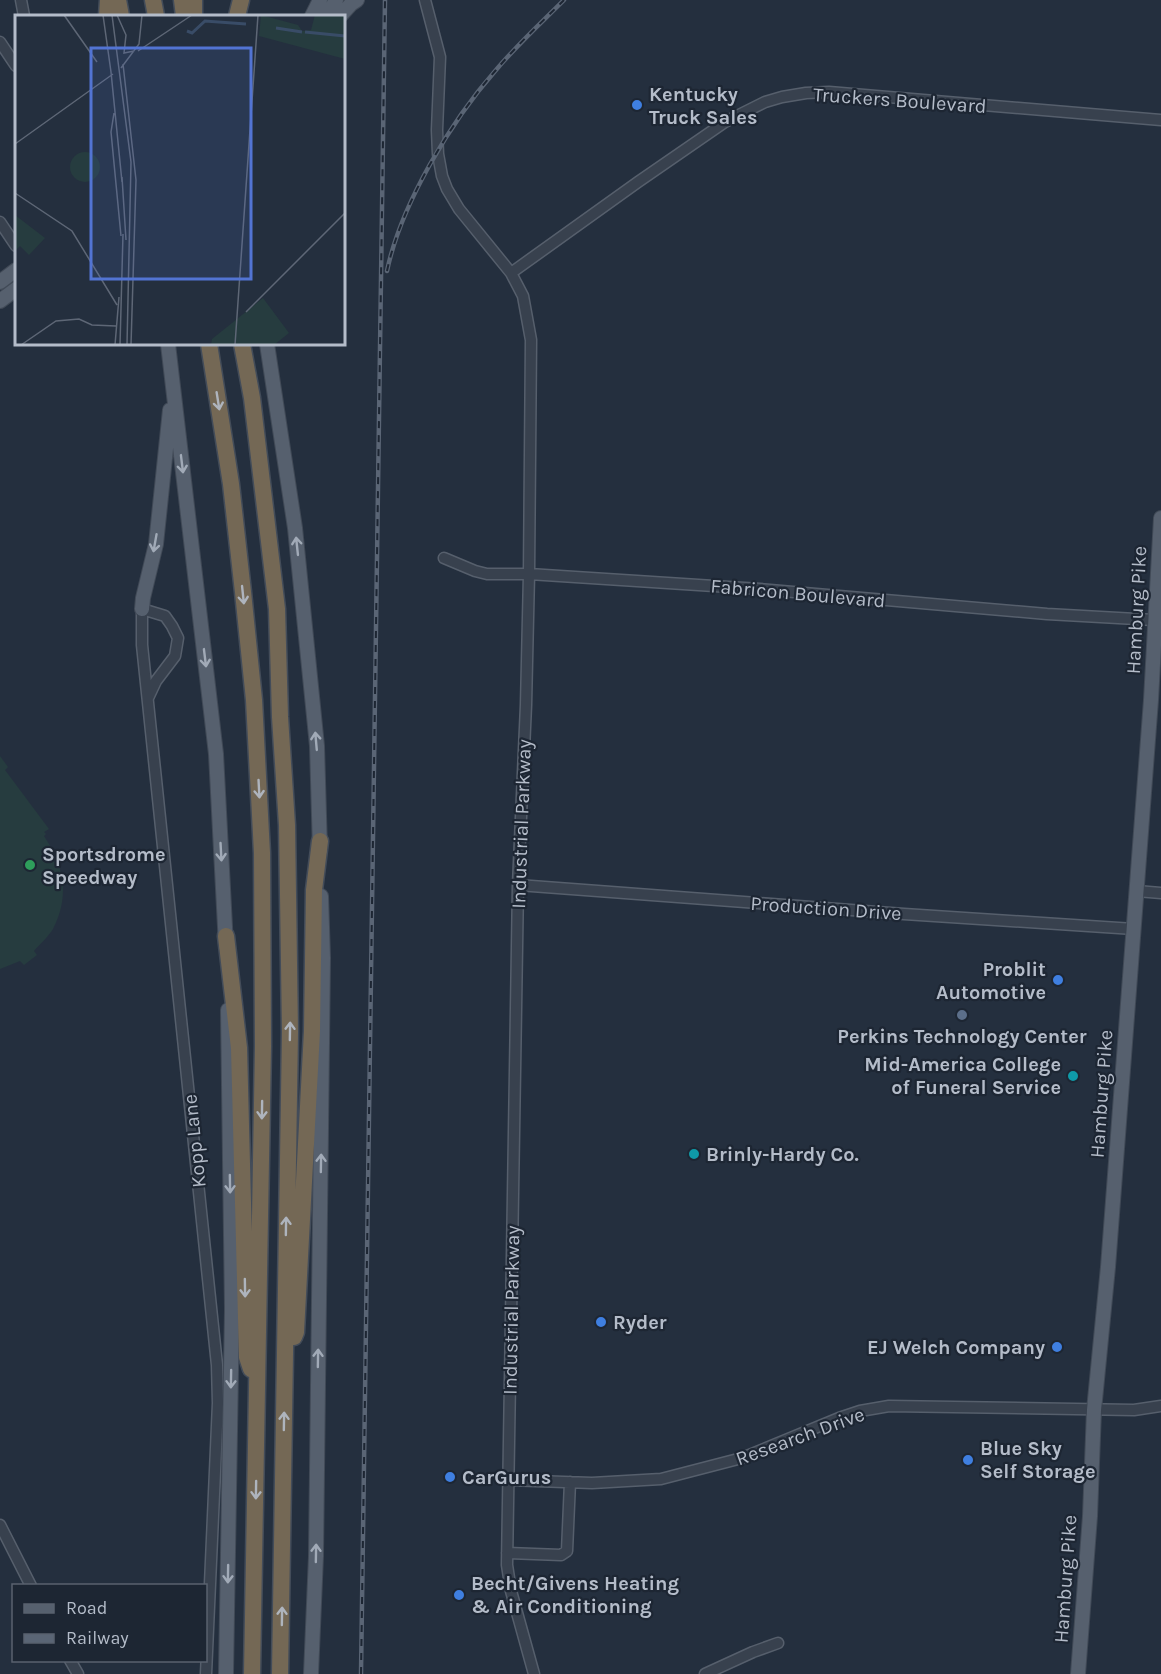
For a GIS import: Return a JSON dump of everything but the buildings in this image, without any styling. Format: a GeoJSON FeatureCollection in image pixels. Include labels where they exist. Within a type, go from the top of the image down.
{"type":"FeatureCollection","features":[{"type":"Feature","properties":{"kind":"highway"},"geometry":{"type":"LineString","coordinates":[[107,15],[108,0]]}},
{"type":"Feature","properties":{"kind":"highway"},"geometry":{"type":"LineString","coordinates":[[118,0],[121,15]]}},
{"type":"Feature","properties":{"kind":"highway"},"geometry":{"type":"LineString","coordinates":[[154,0],[157,15]]}},
{"type":"Feature","properties":{"kind":"highway"},"geometry":{"type":"LineString","coordinates":[[182,0],[184,15]]}},
{"type":"Feature","properties":{"kind":"highway"},"geometry":{"type":"LineString","coordinates":[[236,15],[241,0]]}},
{"type":"Feature","properties":{"kind":"highway"},"geometry":{"type":"LineString","coordinates":[[209,345],[231,484],[243,591],[254,700],[262,853],[263,1046],[252,1674]]}},
{"type":"Feature","properties":{"kind":"highway"},"geometry":{"type":"LineString","coordinates":[[242,345],[252,398],[276,609],[287,825],[290,1032],[280,1674]]}},
{"type":"Feature","properties":{"kind":"highway"},"geometry":{"type":"LineString","coordinates":[[285,1360],[296,1332],[312,1031],[314,890],[320,841]]}},
{"type":"Feature","properties":{"kind":"highway"},"geometry":{"type":"LineString","coordinates":[[226,936],[239,1048],[247,1357],[257,1390]]}},
{"type":"Feature","properties":{"kind":"main road"},"geometry":{"type":"LineString","coordinates":[[312,15],[320,0]]}},
{"type":"Feature","properties":{"kind":"main road"},"geometry":{"type":"LineString","coordinates":[[328,15],[336,0]]}},
{"type":"Feature","properties":{"kind":"main road"},"geometry":{"type":"LineString","coordinates":[[341,15],[357,0]]}},
{"type":"Feature","properties":{"kind":"main road"},"geometry":{"type":"LineString","coordinates":[[0,282],[15,271]]}},
{"type":"Feature","properties":{"kind":"main road"},"geometry":{"type":"LineString","coordinates":[[0,301],[15,290]]}},
{"type":"Feature","properties":{"kind":"main road"},"geometry":{"type":"LineString","coordinates":[[168,345],[216,754],[226,936],[232,1310],[226,1674]]}},
{"type":"Feature","properties":{"kind":"main road"},"geometry":{"type":"LineString","coordinates":[[267,345],[295,528],[317,746],[323,958],[316,1556],[311,1674]]}},
{"type":"Feature","properties":{"kind":"main road"},"geometry":{"type":"LineString","coordinates":[[142,609],[156,544],[173,381]]}},
{"type":"Feature","properties":{"kind":"main road","name":"Hamburg Pike"},"geometry":{"type":"LineString","coordinates":[[1078,1674],[1090,1516],[1094,1410],[1108,1267],[1137,891],[1155,721],[1161,518]]}},
{"type":"Feature","properties":{"kind":"street"},"geometry":{"type":"LineString","coordinates":[[21,0],[24,15]]}},
{"type":"Feature","properties":{"kind":"street","name":"Industrial Parkway"},"geometry":{"type":"LineString","coordinates":[[425,0],[440,57],[437,130],[442,176],[459,209],[511,273],[523,296],[531,340],[529,574],[518,885],[507,1553],[511,1591],[534,1674]]}},
{"type":"Feature","properties":{"kind":"street"},"geometry":{"type":"LineString","coordinates":[[0,42],[13,54]]}},
{"type":"Feature","properties":{"kind":"street","name":"Truckers Boulevard"},"geometry":{"type":"LineString","coordinates":[[511,273],[703,136],[744,112],[782,97],[829,92],[1161,120]]}},
{"type":"Feature","properties":{"kind":"street"},"geometry":{"type":"LineString","coordinates":[[0,222],[15,244]]}},
{"type":"Feature","properties":{"kind":"street","name":"Fabricon Boulevard"},"geometry":{"type":"LineString","coordinates":[[444,558],[487,574],[529,574],[760,589],[1047,614],[1157,628]]}},
{"type":"Feature","properties":{"kind":"street"},"geometry":{"type":"LineString","coordinates":[[142,609],[165,616],[178,638],[175,656],[156,681],[148,698]]}},
{"type":"Feature","properties":{"kind":"street","name":"Kopp Lane"},"geometry":{"type":"LineString","coordinates":[[142,609],[142,645],[217,1365],[218,1403],[207,1651]]}},
{"type":"Feature","properties":{"kind":"street","name":"Production Drive"},"geometry":{"type":"LineString","coordinates":[[518,885],[1134,929]]}},
{"type":"Feature","properties":{"kind":"street"},"geometry":{"type":"LineString","coordinates":[[1137,891],[1161,893]]}},
{"type":"Feature","properties":{"kind":"street","name":"Research Drive"},"geometry":{"type":"LineString","coordinates":[[507,1480],[570,1482],[661,1479],[742,1458],[839,1418],[860,1411],[889,1406],[1094,1410],[1134,1410],[1161,1406]]}},
{"type":"Feature","properties":{"kind":"street"},"geometry":{"type":"LineString","coordinates":[[507,1553],[561,1555],[567,1551],[570,1482]]}},
{"type":"Feature","properties":{"kind":"street"},"geometry":{"type":"LineString","coordinates":[[0,1525],[30,1584]]}},
{"type":"Feature","properties":{"kind":"street"},"geometry":{"type":"LineString","coordinates":[[705,1674],[778,1643]]}},
{"type":"Feature","properties":{"kind":"green space","name":"Sportsdrome Speedway"},"geometry":{"type":"Polygon","coordinates":[[[0,756],[8,767],[5,770],[49,829],[44,832],[46,834],[44,836],[60,870],[63,893],[62,905],[53,929],[34,951],[37,955],[24,965],[20,961],[0,969],[0,756]]]}},
{"type":"Feature","properties":{"kind":"railway"},"geometry":{"type":"LineString","coordinates":[[361,1674],[385,0]]}},
{"type":"Feature","properties":{"kind":"railway"},"geometry":{"type":"LineString","coordinates":[[387,271],[404,218],[445,138],[496,70],[564,0]]}},
{"type":"Feature","properties":{"kind":"place","name":"Kentucky Truck Sales"},"geometry":{"type":"Point","coordinates":[637,105]}},
{"type":"Feature","properties":{"kind":"place","name":"Sportsdrome Speedway"},"geometry":{"type":"Point","coordinates":[30,865]}},
{"type":"Feature","properties":{"kind":"place","name":"Problit Automotive"},"geometry":{"type":"Point","coordinates":[1058,980]}},
{"type":"Feature","properties":{"kind":"place","name":"Perkins Technology Center"},"geometry":{"type":"Point","coordinates":[962,1015]}},
{"type":"Feature","properties":{"kind":"place","name":"Mid-America College of Funeral Service"},"geometry":{"type":"Point","coordinates":[1073,1076]}},
{"type":"Feature","properties":{"kind":"place","name":"Brinly-Hardy Co."},"geometry":{"type":"Point","coordinates":[694,1154]}},
{"type":"Feature","properties":{"kind":"place","name":"Ryder"},"geometry":{"type":"Point","coordinates":[601,1322]}},
{"type":"Feature","properties":{"kind":"place","name":"EJ Welch Company"},"geometry":{"type":"Point","coordinates":[1057,1347]}},
{"type":"Feature","properties":{"kind":"place","name":"Blue Sky Self Storage"},"geometry":{"type":"Point","coordinates":[968,1460]}},
{"type":"Feature","properties":{"kind":"place","name":"CarGurus"},"geometry":{"type":"Point","coordinates":[450,1477]}},
{"type":"Feature","properties":{"kind":"place","name":"Becht/Givens Heating & Air Conditioning"},"geometry":{"type":"Point","coordinates":[459,1595]}}]}
